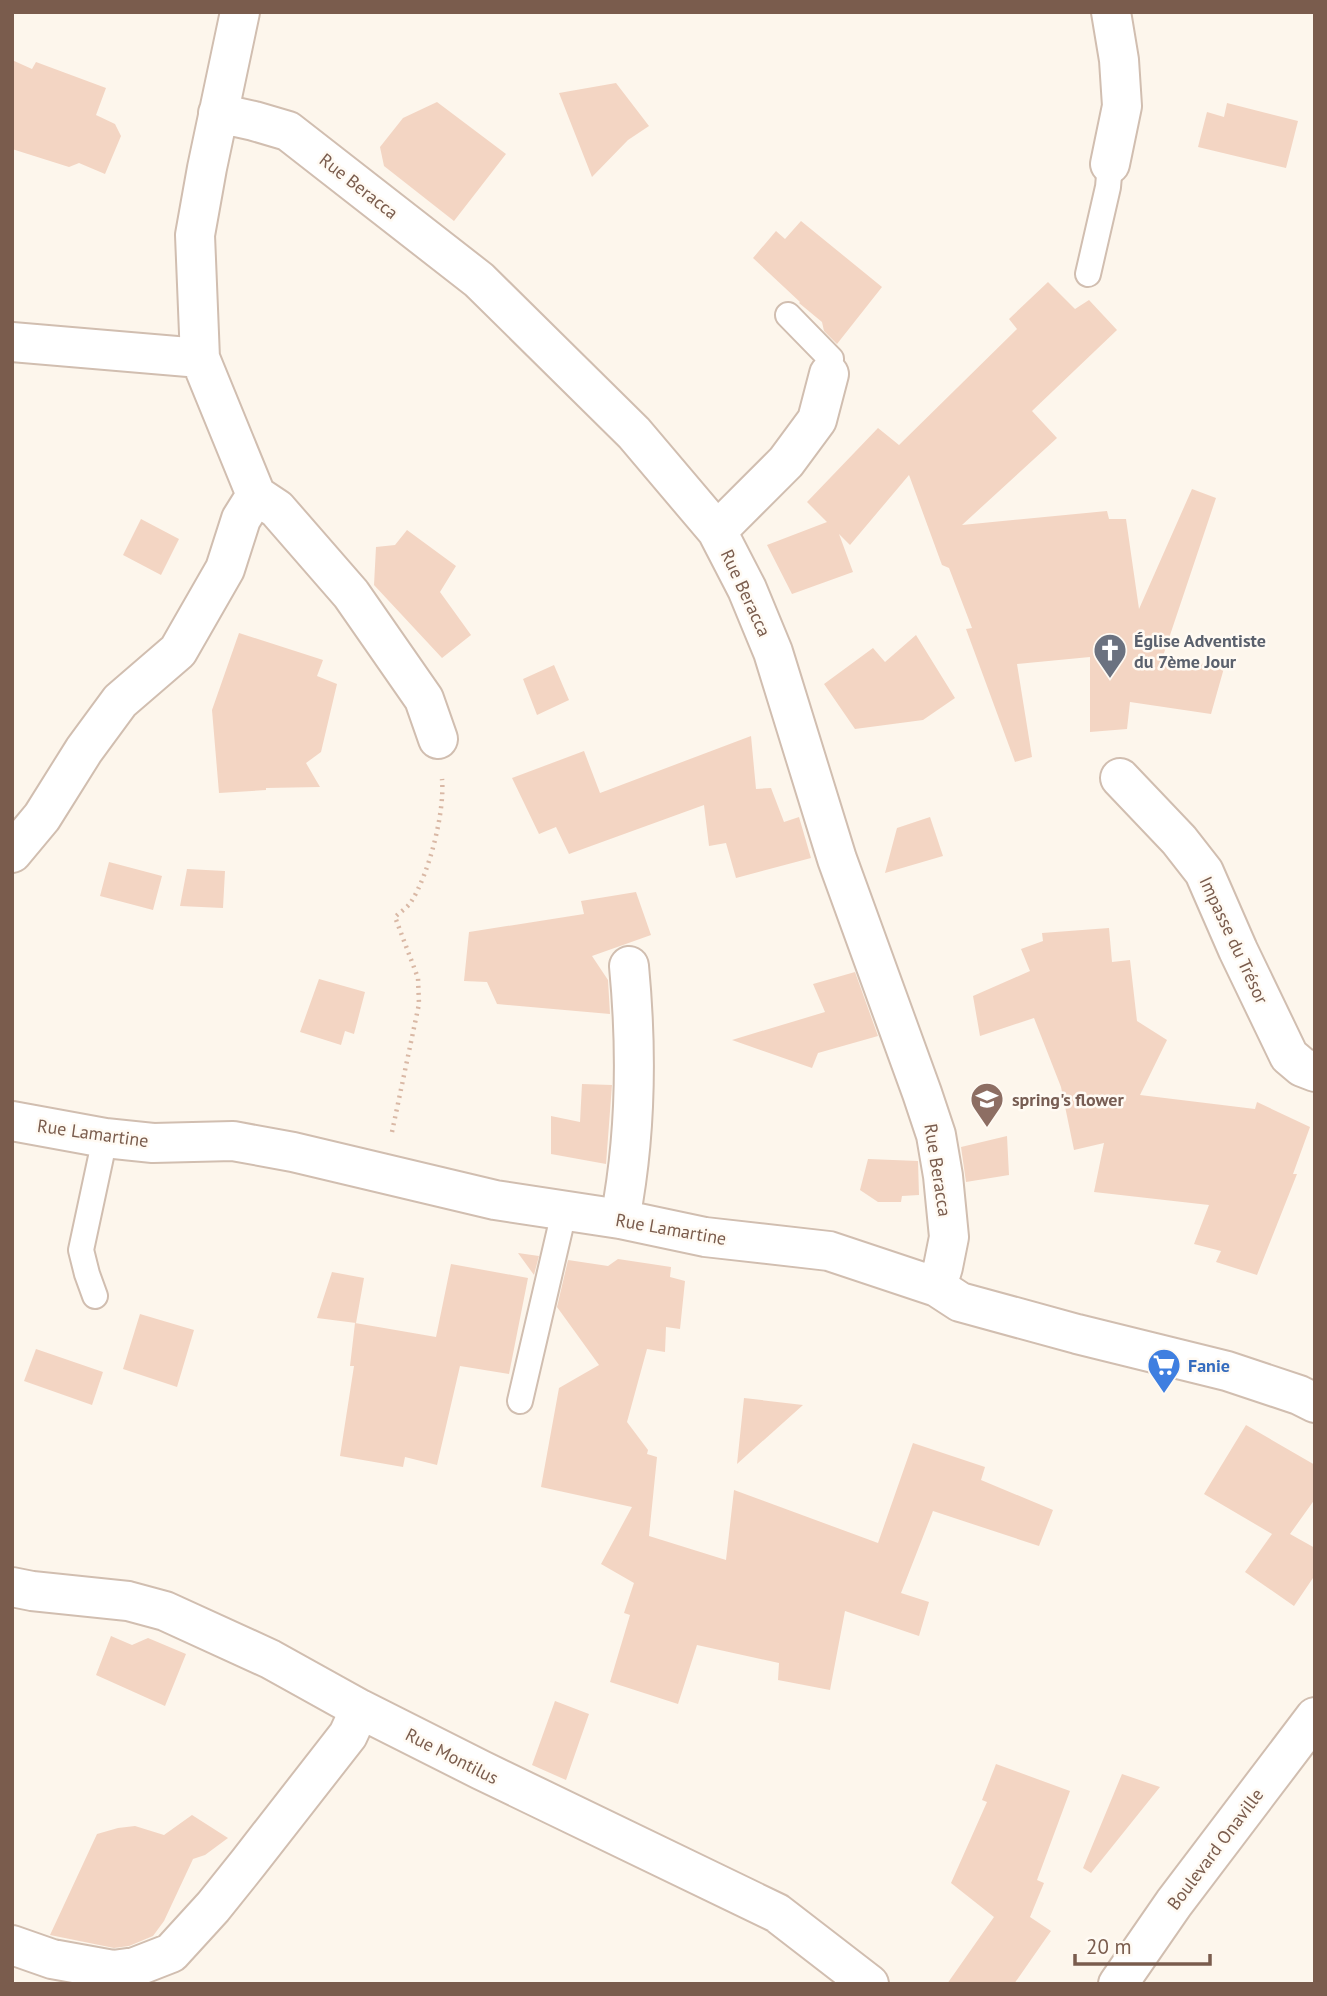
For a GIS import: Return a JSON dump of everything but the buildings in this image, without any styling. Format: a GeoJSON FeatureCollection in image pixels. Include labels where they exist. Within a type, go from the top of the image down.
{"type":"FeatureCollection","features":[{"type":"Feature","properties":{"kind":"street"},"geometry":{"type":"LineString","coordinates":[[240,12],[195,234],[200,358],[256,495],[277,509],[351,594],[424,699],[438,739]]}},
{"type":"Feature","properties":{"kind":"street"},"geometry":{"type":"LineString","coordinates":[[1111,12],[1119,60],[1122,106],[1111,164]]}},
{"type":"Feature","properties":{"kind":"street","name":"Rue Beracca"},"geometry":{"type":"LineString","coordinates":[[218,113],[288,131],[479,280],[634,433],[717,531],[747,589],[773,652],[837,859],[936,1135],[943,1176],[948,1237],[937,1287]]}},
{"type":"Feature","properties":{"kind":"street"},"geometry":{"type":"LineString","coordinates":[[12,342],[200,358]]}},
{"type":"Feature","properties":{"kind":"street"},"geometry":{"type":"LineString","coordinates":[[717,531],[786,462],[817,420],[829,374]]}},
{"type":"Feature","properties":{"kind":"street"},"geometry":{"type":"LineString","coordinates":[[12,853],[42,817],[120,701],[178,651],[225,569],[241,519],[256,495]]}},
{"type":"Feature","properties":{"kind":"street","name":"Impasse du Trésor"},"geometry":{"type":"LineString","coordinates":[[1120,778],[1179,840],[1204,872],[1289,1056],[1302,1067],[1315,1072]]}},
{"type":"Feature","properties":{"kind":"street"},"geometry":{"type":"LineString","coordinates":[[620,1219],[631,1153],[634,1017],[629,966]]}},
{"type":"Feature","properties":{"kind":"street","name":"Rue Lamartine"},"geometry":{"type":"LineString","coordinates":[[12,1121],[105,1138],[153,1143],[233,1141],[293,1152],[495,1200],[620,1219],[705,1237],[829,1251],[937,1287],[960,1302],[1227,1371],[1315,1403]]}},
{"type":"Feature","properties":{"kind":"street","name":"Rue Montilus"},"geometry":{"type":"LineString","coordinates":[[12,1587],[128,1601],[165,1611],[270,1659],[360,1709],[481,1770],[777,1913],[869,1984]]}},
{"type":"Feature","properties":{"kind":"street"},"geometry":{"type":"LineString","coordinates":[[12,1945],[52,1959],[113,1970],[135,1968],[171,1952],[250,1863],[348,1735],[360,1709]]}},
{"type":"Feature","properties":{"kind":"street","name":"Boulevard Onaville"},"geometry":{"type":"LineString","coordinates":[[1118,1984],[1174,1903],[1315,1717]]}},
{"type":"Feature","properties":{"kind":"lane"},"geometry":{"type":"LineString","coordinates":[[1088,274],[1111,164]]}},
{"type":"Feature","properties":{"kind":"lane"},"geometry":{"type":"LineString","coordinates":[[788,315],[831,359],[829,374]]}},
{"type":"Feature","properties":{"kind":"lane"},"geometry":{"type":"LineString","coordinates":[[95,1296],[81,1250],[105,1138]]}},
{"type":"Feature","properties":{"kind":"lane"},"geometry":{"type":"LineString","coordinates":[[520,1401],[564,1212]]}},
{"type":"Feature","properties":{"kind":"path"},"geometry":{"type":"LineString","coordinates":[[389,1175],[393,1123],[419,1004],[418,978],[395,917],[409,904],[423,880],[436,835],[442,787],[438,739]]}},
{"type":"Feature","properties":{"kind":"place","name":"Église Adventiste du 7ème Jour"},"geometry":{"type":"Point","coordinates":[1110,680]}},
{"type":"Feature","properties":{"kind":"place","name":"spring's flower"},"geometry":{"type":"Point","coordinates":[987,1129]}},
{"type":"Feature","properties":{"kind":"place","name":"Fanie"},"geometry":{"type":"Point","coordinates":[1164,1395]}}]}
